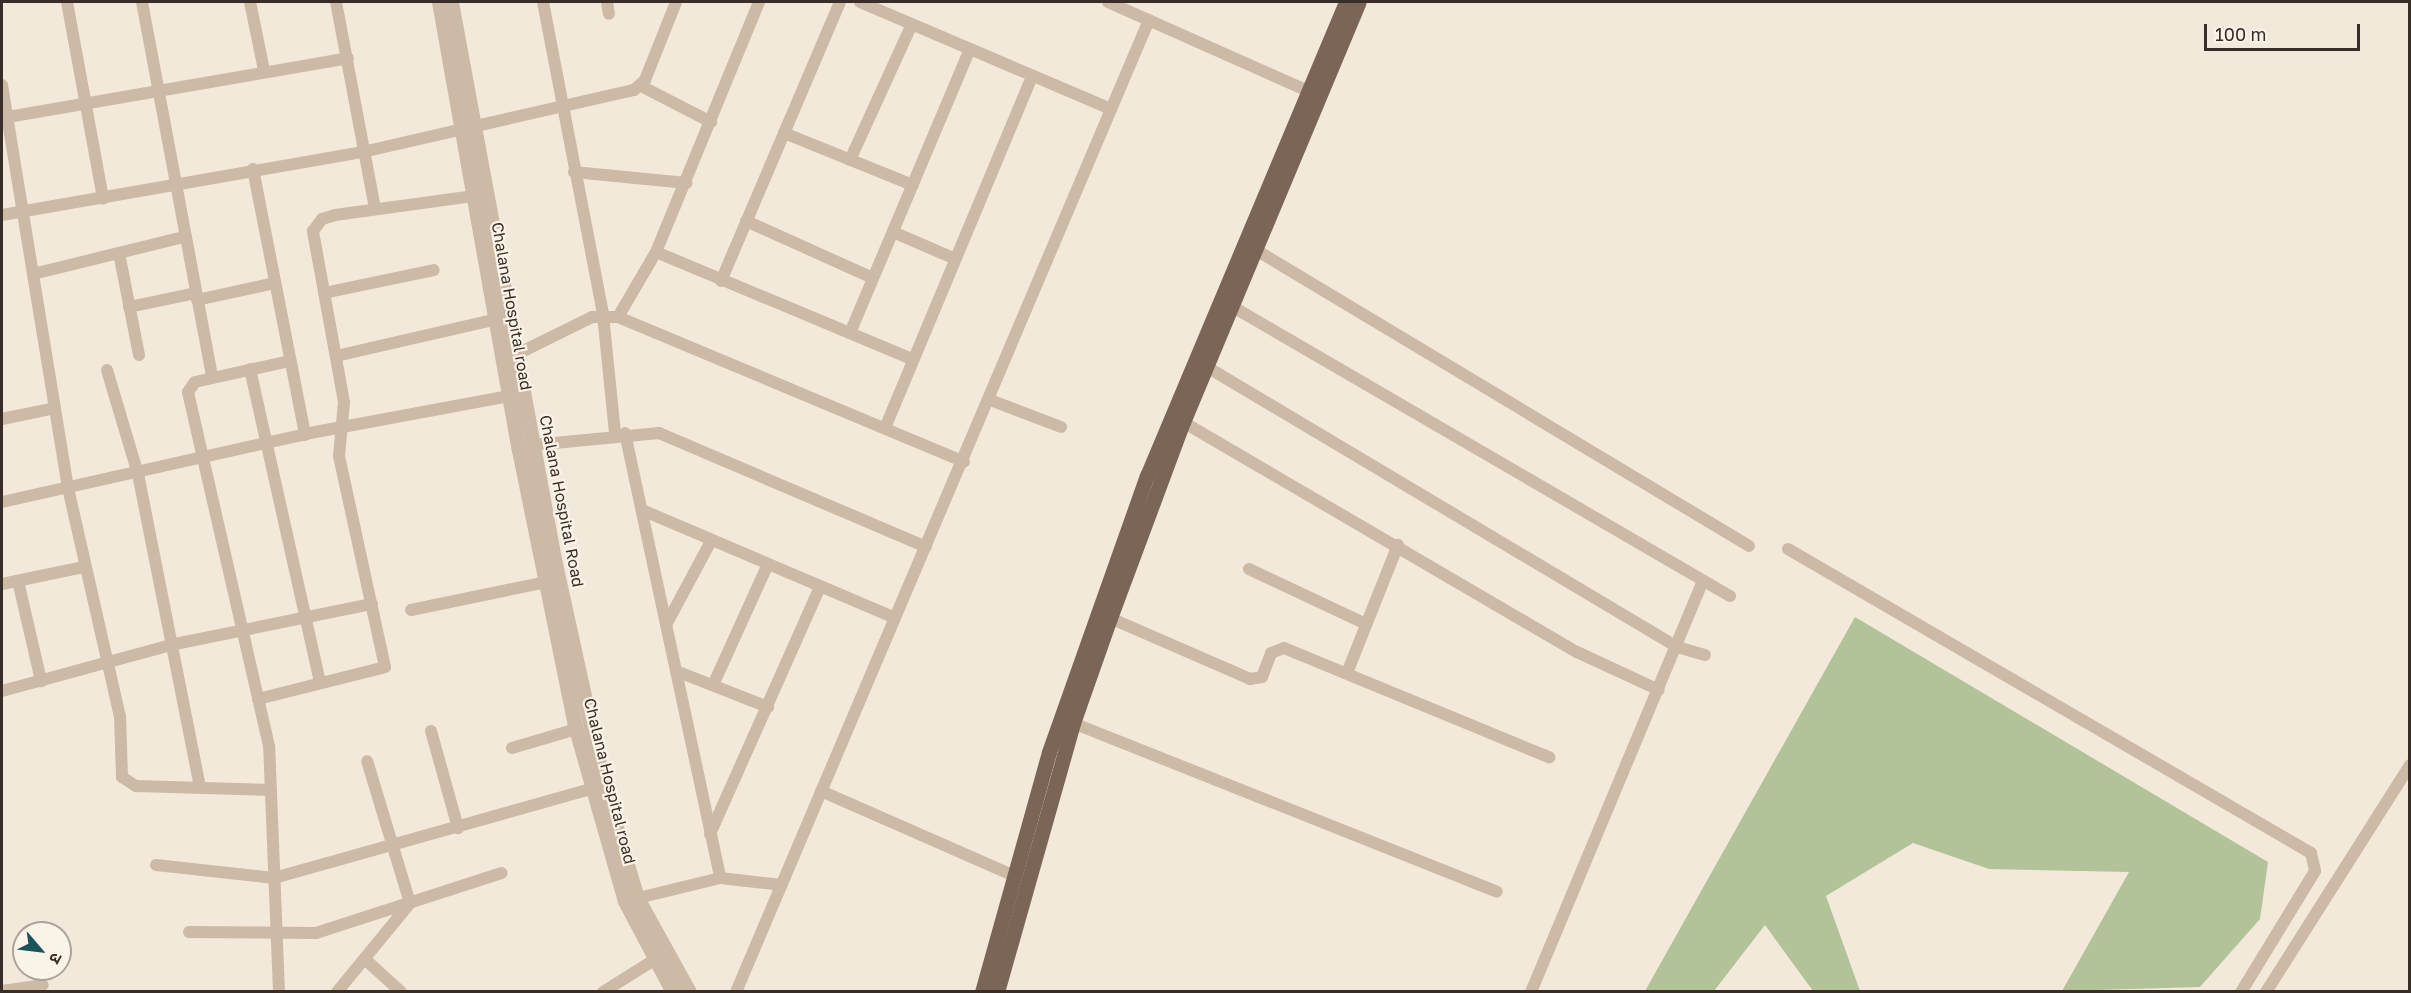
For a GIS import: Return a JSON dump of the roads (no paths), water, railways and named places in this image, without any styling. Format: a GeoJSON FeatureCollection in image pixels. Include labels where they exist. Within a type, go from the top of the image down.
{"type":"FeatureCollection","features":[{"type":"Feature","properties":{"kind":"main road"},"geometry":{"type":"LineString","coordinates":[[997,992],[1073,723],[1110,618],[1183,422],[1256,249],[1315,94],[1346,2]]}},
{"type":"Feature","properties":{"kind":"main road"},"geometry":{"type":"LineString","coordinates":[[982,992],[1049,752],[1147,476],[1315,94],[1359,2]]}},
{"type":"Feature","properties":{"kind":"street"},"geometry":{"type":"LineString","coordinates":[[67,2],[103,199]]}},
{"type":"Feature","properties":{"kind":"street"},"geometry":{"type":"LineString","coordinates":[[142,2],[184,237],[212,377]]}},
{"type":"Feature","properties":{"kind":"street"},"geometry":{"type":"LineString","coordinates":[[250,2],[264,70]]}},
{"type":"Feature","properties":{"kind":"street"},"geometry":{"type":"LineString","coordinates":[[336,2],[367,151],[375,209]]}},
{"type":"Feature","properties":{"kind":"street","name":"Chalana Hospital road"},"geometry":{"type":"LineString","coordinates":[[439,2],[468,128],[473,196],[497,319],[509,357],[510,396],[576,729],[591,789],[631,900],[654,960],[673,992]]}},
{"type":"Feature","properties":{"kind":"street","name":"Chalana Hospital Road"},"geometry":{"type":"LineString","coordinates":[[451,2],[468,128],[509,357],[533,445],[605,790],[631,900],[689,992]]}},
{"type":"Feature","properties":{"kind":"street"},"geometry":{"type":"LineString","coordinates":[[543,2],[560,104],[603,315],[620,433],[642,510],[720,878]]}},
{"type":"Feature","properties":{"kind":"street"},"geometry":{"type":"LineString","coordinates":[[641,87],[676,2]]}},
{"type":"Feature","properties":{"kind":"street"},"geometry":{"type":"LineString","coordinates":[[618,317],[656,252],[759,2]]}},
{"type":"Feature","properties":{"kind":"street"},"geometry":{"type":"LineString","coordinates":[[721,281],[840,2]]}},
{"type":"Feature","properties":{"kind":"street"},"geometry":{"type":"LineString","coordinates":[[860,2],[1111,110]]}},
{"type":"Feature","properties":{"kind":"street"},"geometry":{"type":"LineString","coordinates":[[1108,2],[1315,94]]}},
{"type":"Feature","properties":{"kind":"street"},"geometry":{"type":"LineString","coordinates":[[736,992],[964,462],[1149,20]]}},
{"type":"Feature","properties":{"kind":"street"},"geometry":{"type":"LineString","coordinates":[[850,160],[912,24]]}},
{"type":"Feature","properties":{"kind":"street"},"geometry":{"type":"LineString","coordinates":[[850,333],[970,49]]}},
{"type":"Feature","properties":{"kind":"street"},"geometry":{"type":"LineString","coordinates":[[4,118],[158,87],[348,58]]}},
{"type":"Feature","properties":{"kind":"street"},"geometry":{"type":"LineString","coordinates":[[885,428],[910,358],[1032,77]]}},
{"type":"Feature","properties":{"kind":"street"},"geometry":{"type":"LineString","coordinates":[[2,85],[4,118],[23,212],[68,488],[84,567],[120,716],[124,782],[271,790]]}},
{"type":"Feature","properties":{"kind":"street"},"geometry":{"type":"LineString","coordinates":[[2,215],[103,199],[253,168],[367,151],[560,104],[641,87],[711,122]]}},
{"type":"Feature","properties":{"kind":"street"},"geometry":{"type":"LineString","coordinates":[[784,133],[913,184]]}},
{"type":"Feature","properties":{"kind":"street"},"geometry":{"type":"LineString","coordinates":[[253,168],[305,435]]}},
{"type":"Feature","properties":{"kind":"street"},"geometry":{"type":"LineString","coordinates":[[574,172],[686,183]]}},
{"type":"Feature","properties":{"kind":"street"},"geometry":{"type":"LineString","coordinates":[[258,699],[385,667],[339,456],[342,427],[336,356],[314,243],[316,223],[375,209],[473,196]]}},
{"type":"Feature","properties":{"kind":"street"},"geometry":{"type":"LineString","coordinates":[[746,221],[873,278]]}},
{"type":"Feature","properties":{"kind":"street"},"geometry":{"type":"LineString","coordinates":[[893,232],[954,258]]}},
{"type":"Feature","properties":{"kind":"street"},"geometry":{"type":"LineString","coordinates":[[33,274],[184,237]]}},
{"type":"Feature","properties":{"kind":"street"},"geometry":{"type":"LineString","coordinates":[[1256,249],[1749,546]]}},
{"type":"Feature","properties":{"kind":"street"},"geometry":{"type":"LineString","coordinates":[[656,252],[910,358]]}},
{"type":"Feature","properties":{"kind":"street"},"geometry":{"type":"LineString","coordinates":[[119,253],[139,356]]}},
{"type":"Feature","properties":{"kind":"street"},"geometry":{"type":"LineString","coordinates":[[324,293],[434,270]]}},
{"type":"Feature","properties":{"kind":"street"},"geometry":{"type":"LineString","coordinates":[[129,307],[275,283]]}},
{"type":"Feature","properties":{"kind":"street"},"geometry":{"type":"LineString","coordinates":[[1233,307],[1360,376],[1730,596]]}},
{"type":"Feature","properties":{"kind":"street"},"geometry":{"type":"LineString","coordinates":[[509,357],[603,315],[618,317],[964,462]]}},
{"type":"Feature","properties":{"kind":"street"},"geometry":{"type":"LineString","coordinates":[[336,356],[497,319]]}},
{"type":"Feature","properties":{"kind":"street"},"geometry":{"type":"LineString","coordinates":[[279,992],[269,746],[201,458],[188,392],[195,382],[290,361]]}},
{"type":"Feature","properties":{"kind":"street"},"geometry":{"type":"LineString","coordinates":[[1207,367],[1677,647],[1705,655]]}},
{"type":"Feature","properties":{"kind":"street"},"geometry":{"type":"LineString","coordinates":[[250,369],[320,683]]}},
{"type":"Feature","properties":{"kind":"street"},"geometry":{"type":"LineString","coordinates":[[107,370],[138,474],[175,645],[200,786]]}},
{"type":"Feature","properties":{"kind":"street"},"geometry":{"type":"LineString","coordinates":[[2,502],[138,474],[342,427],[510,396]]}},
{"type":"Feature","properties":{"kind":"street"},"geometry":{"type":"LineString","coordinates":[[990,400],[1061,427]]}},
{"type":"Feature","properties":{"kind":"street"},"geometry":{"type":"LineString","coordinates":[[2,419],[55,408]]}},
{"type":"Feature","properties":{"kind":"street"},"geometry":{"type":"LineString","coordinates":[[1183,422],[1398,545],[1577,652],[1659,690]]}},
{"type":"Feature","properties":{"kind":"street"},"geometry":{"type":"LineString","coordinates":[[533,445],[620,433],[659,433],[926,547]]}},
{"type":"Feature","properties":{"kind":"street"},"geometry":{"type":"LineString","coordinates":[[642,510],[767,566],[895,618]]}},
{"type":"Feature","properties":{"kind":"street"},"geometry":{"type":"LineString","coordinates":[[666,625],[711,541]]}},
{"type":"Feature","properties":{"kind":"street"},"geometry":{"type":"LineString","coordinates":[[1347,673],[1398,545]]}},
{"type":"Feature","properties":{"kind":"street"},"geometry":{"type":"LineString","coordinates":[[1788,549],[2312,853],[2315,871],[2241,992]]}},
{"type":"Feature","properties":{"kind":"street"},"geometry":{"type":"LineString","coordinates":[[714,683],[767,566]]}},
{"type":"Feature","properties":{"kind":"street"},"geometry":{"type":"LineString","coordinates":[[2,584],[84,567]]}},
{"type":"Feature","properties":{"kind":"street"},"geometry":{"type":"LineString","coordinates":[[1249,569],[1366,624]]}},
{"type":"Feature","properties":{"kind":"street"},"geometry":{"type":"LineString","coordinates":[[18,581],[41,681]]}},
{"type":"Feature","properties":{"kind":"street"},"geometry":{"type":"LineString","coordinates":[[1531,992],[1703,581]]}},
{"type":"Feature","properties":{"kind":"street"},"geometry":{"type":"LineString","coordinates":[[411,610],[546,582]]}},
{"type":"Feature","properties":{"kind":"street"},"geometry":{"type":"LineString","coordinates":[[710,834],[820,587]]}},
{"type":"Feature","properties":{"kind":"street"},"geometry":{"type":"LineString","coordinates":[[2,691],[175,645],[372,604]]}},
{"type":"Feature","properties":{"kind":"street"},"geometry":{"type":"LineString","coordinates":[[1110,618],[1250,680],[1262,676],[1271,653],[1284,648],[1549,757]]}},
{"type":"Feature","properties":{"kind":"street"},"geometry":{"type":"LineString","coordinates":[[676,672],[714,683],[768,707]]}},
{"type":"Feature","properties":{"kind":"street"},"geometry":{"type":"LineString","coordinates":[[1073,723],[1497,892]]}},
{"type":"Feature","properties":{"kind":"street"},"geometry":{"type":"LineString","coordinates":[[512,747],[576,729]]}},
{"type":"Feature","properties":{"kind":"street"},"geometry":{"type":"LineString","coordinates":[[431,730],[458,828]]}},
{"type":"Feature","properties":{"kind":"street"},"geometry":{"type":"LineString","coordinates":[[367,761],[410,903]]}},
{"type":"Feature","properties":{"kind":"street"},"geometry":{"type":"LineString","coordinates":[[2266,992],[2409,765]]}},
{"type":"Feature","properties":{"kind":"street"},"geometry":{"type":"LineString","coordinates":[[156,865],[274,878],[392,848],[591,789]]}},
{"type":"Feature","properties":{"kind":"street"},"geometry":{"type":"LineString","coordinates":[[821,792],[1015,876]]}},
{"type":"Feature","properties":{"kind":"street"},"geometry":{"type":"LineString","coordinates":[[189,932],[278,937],[316,933],[502,873]]}},
{"type":"Feature","properties":{"kind":"street"},"geometry":{"type":"LineString","coordinates":[[631,900],[720,878],[782,885]]}},
{"type":"Feature","properties":{"kind":"street"},"geometry":{"type":"LineString","coordinates":[[337,992],[367,961],[410,903]]}},
{"type":"Feature","properties":{"kind":"street"},"geometry":{"type":"LineString","coordinates":[[603,992],[654,960]]}},
{"type":"Feature","properties":{"kind":"street"},"geometry":{"type":"LineString","coordinates":[[367,961],[401,992]]}},
{"type":"Feature","properties":{"kind":"street"},"geometry":{"type":"LineString","coordinates":[[2,990],[43,985]]}}]}
